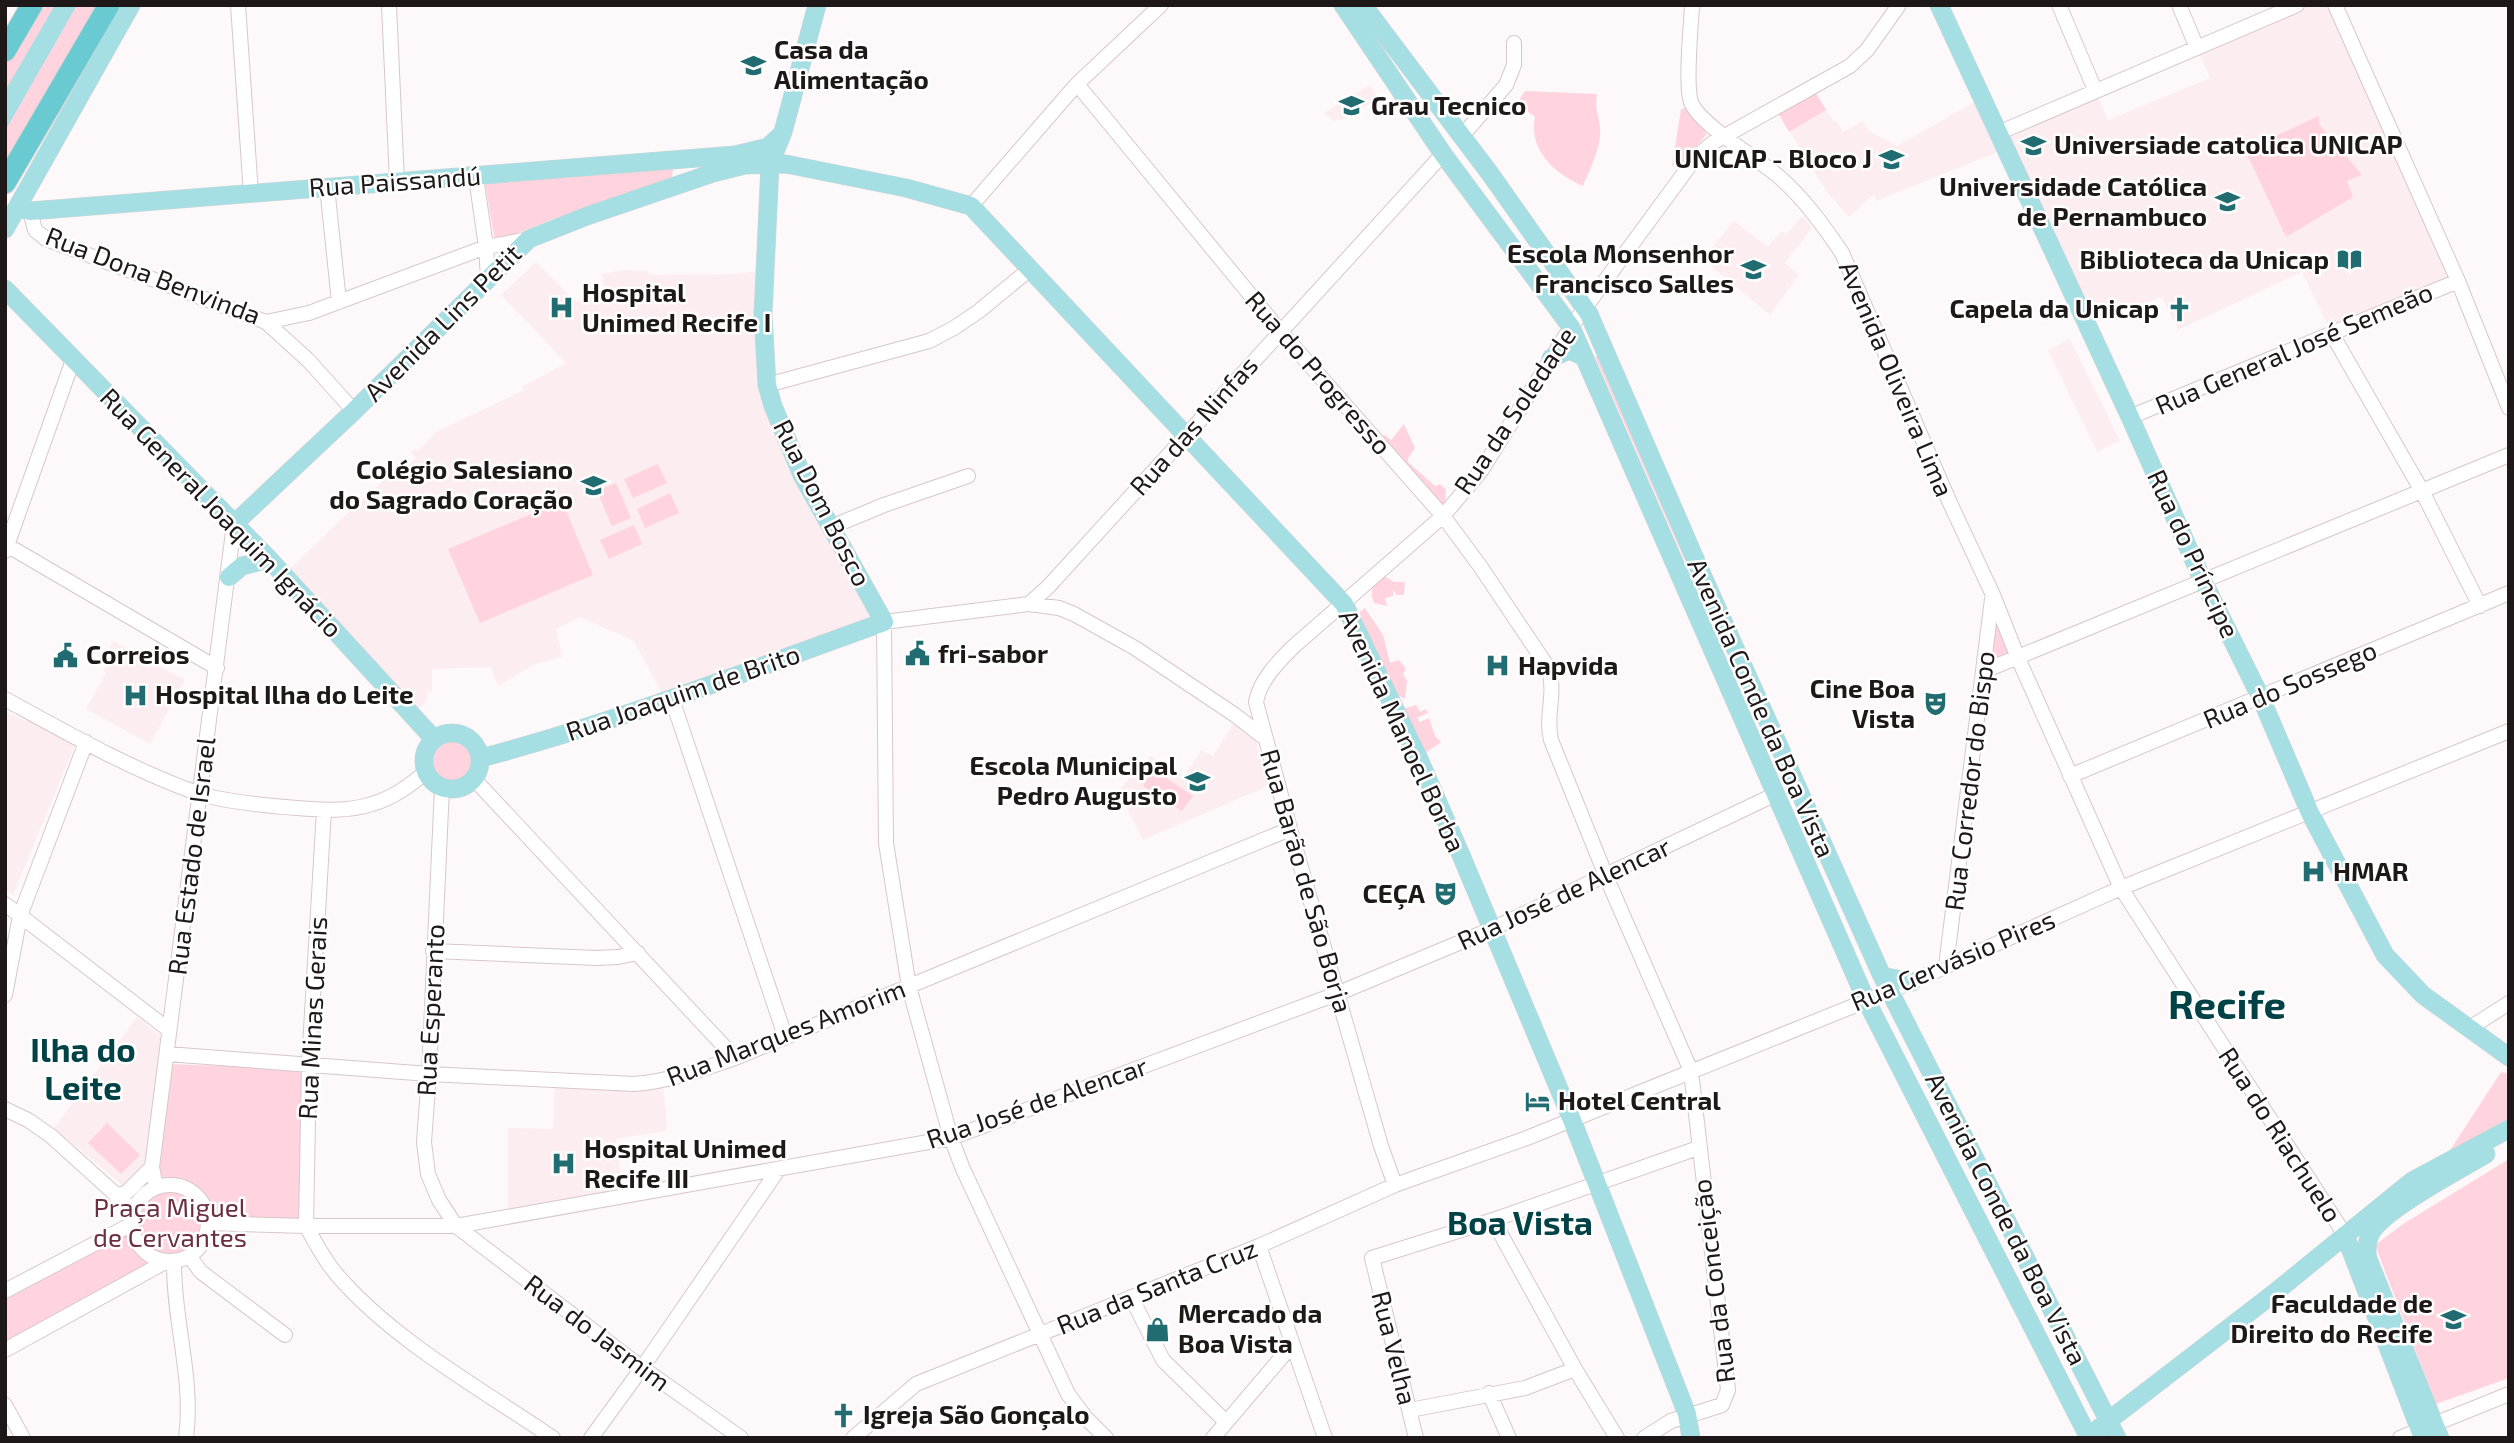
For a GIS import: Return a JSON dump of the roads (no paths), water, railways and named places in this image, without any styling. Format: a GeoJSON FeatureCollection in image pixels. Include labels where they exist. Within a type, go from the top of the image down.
{"type":"FeatureCollection","features":[{"type":"Feature","properties":{"kind":"highway"},"geometry":{"type":"LineString","coordinates":[[5,51],[32,5]]}},
{"type":"Feature","properties":{"kind":"highway"},"geometry":{"type":"LineString","coordinates":[[5,183],[109,5]]}},
{"type":"Feature","properties":{"kind":"main road"},"geometry":{"type":"LineString","coordinates":[[5,229],[23,210],[131,5]]}},
{"type":"Feature","properties":{"kind":"main road","name":"Rua Dom Bosco"},"geometry":{"type":"LineString","coordinates":[[817,5],[783,132],[765,157],[763,315],[767,385],[787,443],[802,475],[884,622]]}},
{"type":"Feature","properties":{"kind":"main road","name":"Avenida Conde da Boa Vista"},"geometry":{"type":"LineString","coordinates":[[1343,5],[1443,154],[1571,327],[1866,1000],[2087,1437]]}},
{"type":"Feature","properties":{"kind":"main road","name":"Avenida Conde da Boa Vista"},"geometry":{"type":"LineString","coordinates":[[1363,5],[1462,136],[1585,307],[1886,984],[2113,1430]]}},
{"type":"Feature","properties":{"kind":"main road","name":"Rua do Príncipe"},"geometry":{"type":"LineString","coordinates":[[1939,5],[2203,581],[2261,698],[2310,813],[2385,956],[2423,995],[2509,1057]]}},
{"type":"Feature","properties":{"kind":"main road"},"geometry":{"type":"LineString","coordinates":[[783,132],[786,146],[796,166]]}},
{"type":"Feature","properties":{"kind":"main road","name":"Rua Paissandú"},"geometry":{"type":"LineString","coordinates":[[23,210],[735,155],[765,157]]}},
{"type":"Feature","properties":{"kind":"main road"},"geometry":{"type":"LineString","coordinates":[[765,157],[796,166],[906,188],[971,206]]}},
{"type":"Feature","properties":{"kind":"main road","name":"Avenida Lins Petit"},"geometry":{"type":"LineString","coordinates":[[234,524],[355,411],[528,239],[587,216],[765,157]]}},
{"type":"Feature","properties":{"kind":"main road"},"geometry":{"type":"LineString","coordinates":[[673,160],[681,172],[680,180],[674,187]]}},
{"type":"Feature","properties":{"kind":"main road","name":"Avenida Manoel Borba"},"geometry":{"type":"LineString","coordinates":[[971,206],[1344,604],[1419,759],[1572,1120],[1687,1414],[1691,1438]]}},
{"type":"Feature","properties":{"kind":"main road","name":"Rua General Joaquim Ignácio"},"geometry":{"type":"LineString","coordinates":[[5,289],[269,559],[434,739]]}},
{"type":"Feature","properties":{"kind":"main road"},"geometry":{"type":"LineString","coordinates":[[1551,358],[1570,350],[1584,357]]}},
{"type":"Feature","properties":{"kind":"main road"},"geometry":{"type":"LineString","coordinates":[[229,577],[242,566],[269,559]]}},
{"type":"Feature","properties":{"kind":"main road","name":"Rua Joaquim de Brito"},"geometry":{"type":"LineString","coordinates":[[481,758],[550,740],[672,699],[884,622]]}},
{"type":"Feature","properties":{"kind":"main road"},"geometry":{"type":"LineString","coordinates":[[450,732],[467,736],[474,742],[481,758],[474,779],[463,787],[442,787],[426,772],[425,755],[434,739],[450,732]]}},
{"type":"Feature","properties":{"kind":"main road"},"geometry":{"type":"LineString","coordinates":[[1886,984],[1912,982]]}},
{"type":"Feature","properties":{"kind":"main road"},"geometry":{"type":"LineString","coordinates":[[2087,1437],[2113,1430],[2273,1294],[2412,1181],[2509,1129]]}},
{"type":"Feature","properties":{"kind":"main road","name":"Rua do Riachuelo"},"geometry":{"type":"LineString","coordinates":[[2429,1432],[2368,1259],[2367,1243],[2377,1225],[2438,1182],[2509,1142]]}},
{"type":"Feature","properties":{"kind":"main road","name":"Rua do Riachuelo"},"geometry":{"type":"LineString","coordinates":[[2345,1235],[2429,1432]]}},
{"type":"Feature","properties":{"kind":"street"},"geometry":{"type":"LineString","coordinates":[[238,5],[251,194]]}},
{"type":"Feature","properties":{"kind":"street"},"geometry":{"type":"LineString","coordinates":[[389,5],[397,182]]}},
{"type":"Feature","properties":{"kind":"street"},"geometry":{"type":"LineString","coordinates":[[971,206],[1076,84],[1161,5]]}},
{"type":"Feature","properties":{"kind":"street","name":"Avenida Oliveira Lima"},"geometry":{"type":"LineString","coordinates":[[1692,5],[1690,99],[1696,111],[1798,195],[1819,219],[1842,253],[1950,503],[1993,595],[2018,658]]}},
{"type":"Feature","properties":{"kind":"street","name":"Rua da Soledade"},"geometry":{"type":"LineString","coordinates":[[1266,739],[1256,702],[1260,688],[1280,659],[1443,516],[1481,471],[1571,327],[1696,157],[1714,142],[1850,66],[1867,50],[1899,5]]}},
{"type":"Feature","properties":{"kind":"street"},"geometry":{"type":"LineString","coordinates":[[2059,5],[2095,90]]}},
{"type":"Feature","properties":{"kind":"street"},"geometry":{"type":"LineString","coordinates":[[2179,5],[2197,48]]}},
{"type":"Feature","properties":{"kind":"street"},"geometry":{"type":"LineString","coordinates":[[1998,133],[2297,5]]}},
{"type":"Feature","properties":{"kind":"street"},"geometry":{"type":"LineString","coordinates":[[2335,5],[2458,281],[2509,408]]}},
{"type":"Feature","properties":{"kind":"street"},"geometry":{"type":"LineString","coordinates":[[1462,136],[1506,85],[1514,65],[1514,43]]}},
{"type":"Feature","properties":{"kind":"street","name":"Rua do Progresso"},"geometry":{"type":"LineString","coordinates":[[1076,84],[1280,331],[1443,516],[1549,669]]}},
{"type":"Feature","properties":{"kind":"street","name":"Rua das Ninfas"},"geometry":{"type":"LineString","coordinates":[[1029,604],[1048,587],[1443,154]]}},
{"type":"Feature","properties":{"kind":"street"},"geometry":{"type":"LineString","coordinates":[[476,177],[488,278]]}},
{"type":"Feature","properties":{"kind":"street"},"geometry":{"type":"LineString","coordinates":[[327,186],[339,302]]}},
{"type":"Feature","properties":{"kind":"street","name":"Rua Dona Benvinda"},"geometry":{"type":"LineString","coordinates":[[23,210],[35,230],[46,239],[266,323],[309,313],[486,247],[528,239]]}},
{"type":"Feature","properties":{"kind":"street"},"geometry":{"type":"LineString","coordinates":[[767,385],[929,341],[979,311],[1030,269]]}},
{"type":"Feature","properties":{"kind":"street","name":"Rua General José Semeão"},"geometry":{"type":"LineString","coordinates":[[2130,417],[2458,281]]}},
{"type":"Feature","properties":{"kind":"street"},"geometry":{"type":"LineString","coordinates":[[266,323],[309,360],[355,411]]}},
{"type":"Feature","properties":{"kind":"street"},"geometry":{"type":"LineString","coordinates":[[2332,334],[2422,491],[2480,606]]}},
{"type":"Feature","properties":{"kind":"street"},"geometry":{"type":"LineString","coordinates":[[73,360],[6,547],[217,668]]}},
{"type":"Feature","properties":{"kind":"street"},"geometry":{"type":"LineString","coordinates":[[1984,671],[2509,455]]}},
{"type":"Feature","properties":{"kind":"street"},"geometry":{"type":"LineString","coordinates":[[831,527],[884,505],[968,477]]}},
{"type":"Feature","properties":{"kind":"street","name":"Rua Estado de Israel"},"geometry":{"type":"LineString","coordinates":[[156,1187],[152,1167],[234,524]]}},
{"type":"Feature","properties":{"kind":"street","name":"Rua do Sossego"},"geometry":{"type":"LineString","coordinates":[[2070,776],[2509,593]]}},
{"type":"Feature","properties":{"kind":"street","name":"Rua Corredor do Bispo"},"geometry":{"type":"LineString","coordinates":[[1946,966],[1993,595]]}},
{"type":"Feature","properties":{"kind":"street","name":"Rua Barão de São Borja"},"geometry":{"type":"LineString","coordinates":[[884,622],[1029,604],[1059,608],[1135,648],[1266,739],[1381,1146],[1395,1185]]}},
{"type":"Feature","properties":{"kind":"street"},"geometry":{"type":"LineString","coordinates":[[884,622],[886,843],[909,987],[951,1138],[963,1169],[1068,1394],[1106,1438]]}},
{"type":"Feature","properties":{"kind":"street","name":"Rua do Riachuelo"},"geometry":{"type":"LineString","coordinates":[[2018,658],[2121,888],[2345,1235]]}},
{"type":"Feature","properties":{"kind":"street","name":"Rua da Conceição"},"geometry":{"type":"LineString","coordinates":[[1549,669],[1553,685],[1548,730],[1551,740],[1606,876],[1690,1070],[1728,1390],[1722,1405],[1715,1409],[1687,1414],[1644,1438]]}},
{"type":"Feature","properties":{"kind":"street"},"geometry":{"type":"LineString","coordinates":[[5,698],[86,742],[200,794],[283,807],[324,810],[368,806],[401,792],[426,772]]}},
{"type":"Feature","properties":{"kind":"street"},"geometry":{"type":"LineString","coordinates":[[672,699],[785,1036]]}},
{"type":"Feature","properties":{"kind":"street","name":"Rua Gervásio Pires"},"geometry":{"type":"LineString","coordinates":[[1912,982],[2121,888],[2509,731]]}},
{"type":"Feature","properties":{"kind":"street"},"geometry":{"type":"LineString","coordinates":[[5,995],[20,916],[86,742]]}},
{"type":"Feature","properties":{"kind":"street"},"geometry":{"type":"LineString","coordinates":[[474,779],[735,1058]]}},
{"type":"Feature","properties":{"kind":"street","name":"Rua Esperanto"},"geometry":{"type":"LineString","coordinates":[[442,787],[424,1142],[428,1174],[439,1200],[456,1226]]}},
{"type":"Feature","properties":{"kind":"street","name":"Rua José de Alencar"},"geometry":{"type":"LineString","coordinates":[[208,1223],[456,1226],[951,1138],[1339,993],[1492,929],[1776,794]]}},
{"type":"Feature","properties":{"kind":"street","name":"Rua Minas Gerais"},"geometry":{"type":"LineString","coordinates":[[306,1226],[309,1064],[324,810]]}},
{"type":"Feature","properties":{"kind":"street","name":"Rua Marques Amorim"},"geometry":{"type":"LineString","coordinates":[[167,1055],[429,1074],[634,1084],[684,1076],[735,1058],[1290,829]]}},
{"type":"Feature","properties":{"kind":"street"},"geometry":{"type":"LineString","coordinates":[[5,904],[169,1031]]}},
{"type":"Feature","properties":{"kind":"street"},"geometry":{"type":"LineString","coordinates":[[433,951],[597,958],[638,953]]}},
{"type":"Feature","properties":{"kind":"street","name":"Rua Gervásio Pires"},"geometry":{"type":"LineString","coordinates":[[1395,1185],[1572,1120],[1866,1000],[1886,984]]}},
{"type":"Feature","properties":{"kind":"street"},"geometry":{"type":"LineString","coordinates":[[2468,1029],[2509,1003]]}},
{"type":"Feature","properties":{"kind":"street"},"geometry":{"type":"LineString","coordinates":[[5,1109],[28,1120],[51,1136],[119,1198],[133,1217]]}},
{"type":"Feature","properties":{"kind":"street"},"geometry":{"type":"LineString","coordinates":[[1618,1438],[1575,1369],[1493,1220],[1698,1148]]}},
{"type":"Feature","properties":{"kind":"street"},"geometry":{"type":"LineString","coordinates":[[119,1198],[152,1167]]}},
{"type":"Feature","properties":{"kind":"street"},"geometry":{"type":"LineString","coordinates":[[591,1438],[778,1170]]}},
{"type":"Feature","properties":{"kind":"street"},"geometry":{"type":"LineString","coordinates":[[5,1350],[171,1261],[189,1256],[203,1242],[208,1223],[207,1213],[196,1195],[177,1185],[156,1187],[142,1196],[133,1217],[133,1233],[143,1249],[158,1259],[171,1261]]}},
{"type":"Feature","properties":{"kind":"street","name":"Rua da Santa Cruz"},"geometry":{"type":"LineString","coordinates":[[853,1438],[916,1384],[1259,1246],[1395,1185]]}},
{"type":"Feature","properties":{"kind":"street"},"geometry":{"type":"LineString","coordinates":[[112,1235],[120,1215],[119,1198]]}},
{"type":"Feature","properties":{"kind":"street"},"geometry":{"type":"LineString","coordinates":[[5,1292],[112,1235],[133,1217]]}},
{"type":"Feature","properties":{"kind":"street","name":"Rua Velha"},"geometry":{"type":"LineString","coordinates":[[1416,1438],[1372,1258],[1493,1220]]}},
{"type":"Feature","properties":{"kind":"street"},"geometry":{"type":"LineString","coordinates":[[306,1226],[337,1275],[366,1304],[418,1347],[553,1438]]}},
{"type":"Feature","properties":{"kind":"street","name":"Rua do Jasmim"},"geometry":{"type":"LineString","coordinates":[[456,1226],[642,1367],[741,1438]]}},
{"type":"Feature","properties":{"kind":"street"},"geometry":{"type":"LineString","coordinates":[[1259,1246],[1325,1438]]}},
{"type":"Feature","properties":{"kind":"street"},"geometry":{"type":"LineString","coordinates":[[189,1256],[201,1272],[285,1335]]}},
{"type":"Feature","properties":{"kind":"street"},"geometry":{"type":"LineString","coordinates":[[171,1261],[186,1361],[189,1417],[186,1438]]}},
{"type":"Feature","properties":{"kind":"street"},"geometry":{"type":"LineString","coordinates":[[1132,1297],[1163,1360],[1226,1422]]}},
{"type":"Feature","properties":{"kind":"street"},"geometry":{"type":"LineString","coordinates":[[1213,1438],[1292,1345]]}},
{"type":"Feature","properties":{"kind":"street"},"geometry":{"type":"LineString","coordinates":[[1410,1410],[1539,1384],[1575,1369]]}},
{"type":"Feature","properties":{"kind":"street"},"geometry":{"type":"LineString","coordinates":[[1489,1394],[1509,1438]]}},
{"type":"Feature","properties":{"kind":"street"},"geometry":{"type":"LineString","coordinates":[[2400,1438],[2429,1432],[2509,1394]]}},
{"type":"Feature","properties":{"kind":"street"},"geometry":{"type":"LineString","coordinates":[[5,1405],[23,1438]]}},
{"type":"Feature","properties":{"kind":"water"},"geometry":{"type":"Polygon","coordinates":[[[55,5],[77,5],[5,131],[5,91],[55,5]]]}},
{"type":"Feature","properties":{"kind":"place","name":"Casa da Alimentação"},"geometry":{"type":"Point","coordinates":[754,65]}},
{"type":"Feature","properties":{"kind":"place","name":"Grau Tecnico"},"geometry":{"type":"Point","coordinates":[1351,106]}},
{"type":"Feature","properties":{"kind":"place","name":"Universiade catolica UNICAP"},"geometry":{"type":"Point","coordinates":[2034,145]}},
{"type":"Feature","properties":{"kind":"place","name":"UNICAP - Bloco J"},"geometry":{"type":"Point","coordinates":[1892,159]}},
{"type":"Feature","properties":{"kind":"place","name":"Universidade Católica de Pernambuco"},"geometry":{"type":"Point","coordinates":[2227,202]}},
{"type":"Feature","properties":{"kind":"place","name":"Biblioteca da Unicap"},"geometry":{"type":"Point","coordinates":[2349,260]}},
{"type":"Feature","properties":{"kind":"place","name":"Escola Monsenhor Francisco Salles"},"geometry":{"type":"Point","coordinates":[1754,269]}},
{"type":"Feature","properties":{"kind":"place","name":"Hospital Unimed Recife I"},"geometry":{"type":"Point","coordinates":[562,308]}},
{"type":"Feature","properties":{"kind":"place","name":"Capela da Unicap"},"geometry":{"type":"Point","coordinates":[2179,309]}},
{"type":"Feature","properties":{"kind":"place","name":"Colégio Salesiano do Sagrado Coração"},"geometry":{"type":"Point","coordinates":[593,485]}},
{"type":"Feature","properties":{"kind":"place","name":"fri-sabor"},"geometry":{"type":"Point","coordinates":[918,654]}},
{"type":"Feature","properties":{"kind":"place","name":"Correios"},"geometry":{"type":"Point","coordinates":[66,655]}},
{"type":"Feature","properties":{"kind":"place","name":"Hapvida"},"geometry":{"type":"Point","coordinates":[1498,666]}},
{"type":"Feature","properties":{"kind":"place","name":"Hospital Ilha do Leite"},"geometry":{"type":"Point","coordinates":[135,695]}},
{"type":"Feature","properties":{"kind":"place","name":"Cine Boa Vista"},"geometry":{"type":"Point","coordinates":[1935,704]}},
{"type":"Feature","properties":{"kind":"place","name":"Escola Municipal Pedro Augusto"},"geometry":{"type":"Point","coordinates":[1197,781]}},
{"type":"Feature","properties":{"kind":"place","name":"HMAR"},"geometry":{"type":"Point","coordinates":[2313,872]}},
{"type":"Feature","properties":{"kind":"place","name":"CEÇA"},"geometry":{"type":"Point","coordinates":[1445,894]}},
{"type":"Feature","properties":{"kind":"place","name":"Hotel Central"},"geometry":{"type":"Point","coordinates":[1538,1101]}},
{"type":"Feature","properties":{"kind":"place","name":"Hospital Unimed Recife III"},"geometry":{"type":"Point","coordinates":[564,1164]}},
{"type":"Feature","properties":{"kind":"place","name":"Faculdade de Direito do Recife"},"geometry":{"type":"Point","coordinates":[2453,1319]}},
{"type":"Feature","properties":{"kind":"place","name":"Mercado da Boa Vista"},"geometry":{"type":"Point","coordinates":[1158,1329]}},
{"type":"Feature","properties":{"kind":"place","name":"Igreja São Gonçalo"},"geometry":{"type":"Point","coordinates":[843,1415]}},
{"type":"Feature","properties":{"kind":"district","name":"Recife"},"geometry":{"type":"Point","coordinates":[2227,1005]}},
{"type":"Feature","properties":{"kind":"district","name":"Ilha do Leite"},"geometry":{"type":"Point","coordinates":[83,1069]}},
{"type":"Feature","properties":{"kind":"district","name":"Boa Vista"},"geometry":{"type":"Point","coordinates":[1520,1223]}},
{"type":"Feature","properties":{"kind":"park label","name":"Praça Miguel de Cervantes"},"geometry":{"type":"Point","coordinates":[170,1223]}}]}
